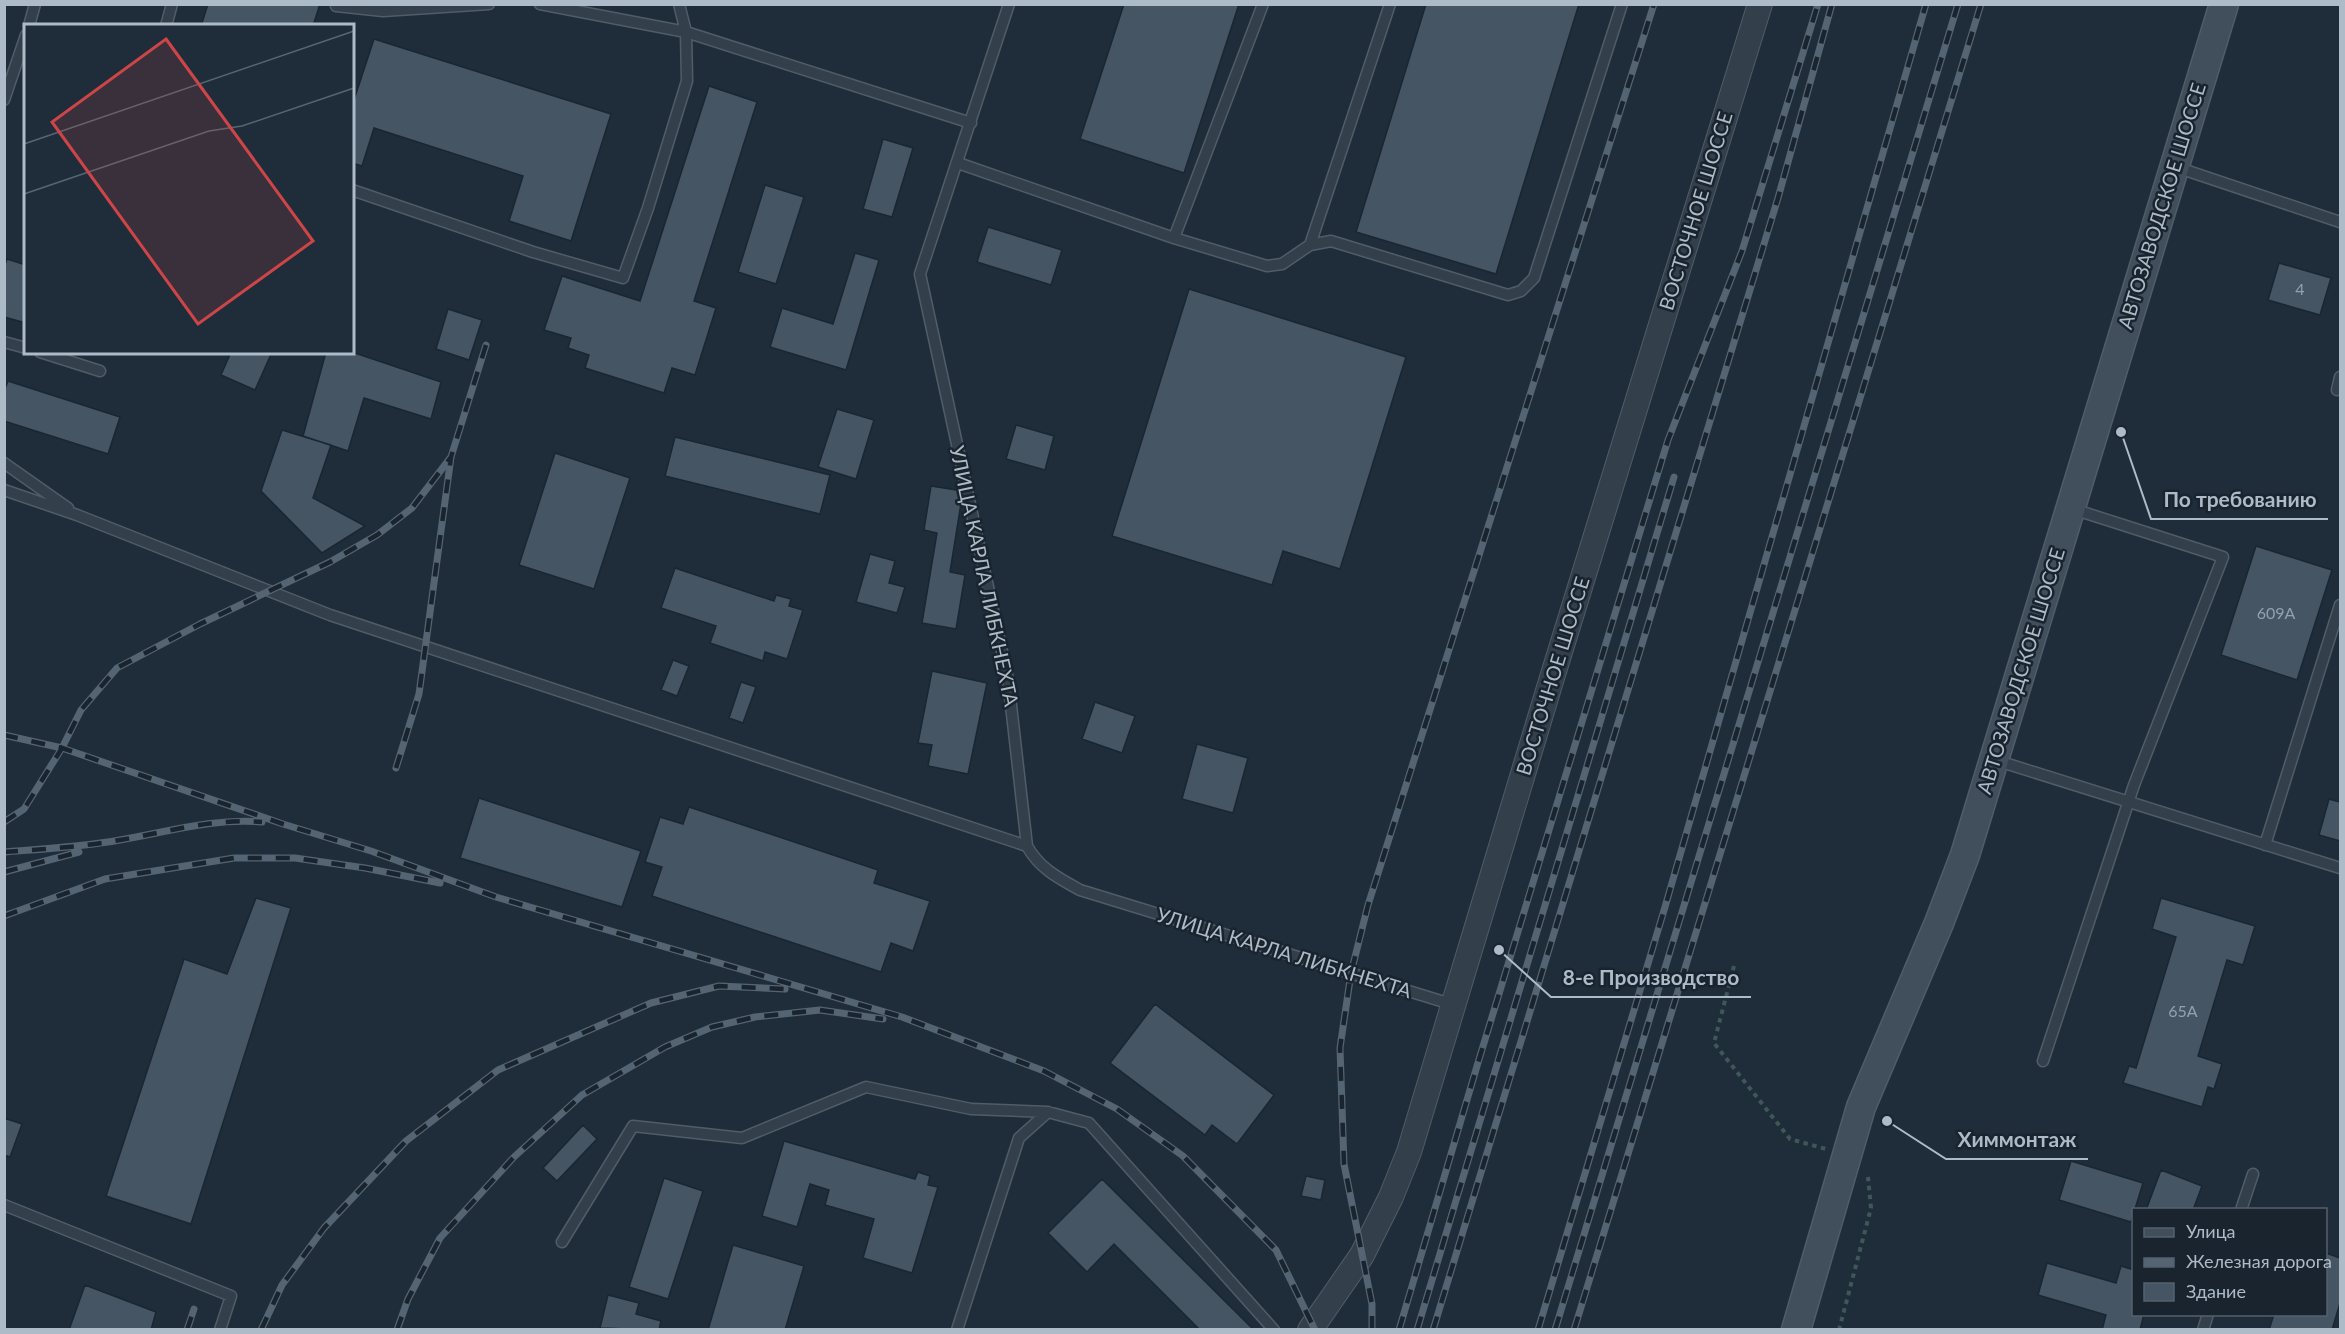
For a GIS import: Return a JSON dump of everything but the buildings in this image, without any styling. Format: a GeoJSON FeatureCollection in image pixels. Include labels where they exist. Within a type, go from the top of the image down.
{"type":"FeatureCollection","features":[{"type":"Feature","properties":{"kind":"main road","name":"АВТОЗАВОДСКОЕ ШОССЕ"},"geometry":{"type":"LineString","coordinates":[[1796,1329],[1847,1155],[1873,1078],[1939,923],[1965,855],[2224,4]]}},
{"type":"Feature","properties":{"kind":"street","name":"ВОСТОЧНОЕ ШОССЕ"},"geometry":{"type":"LineString","coordinates":[[1310,1329],[1362,1255],[1391,1197],[1428,1095],[1555,669],[1760,4]]}},
{"type":"Feature","properties":{"kind":"lane"},"geometry":{"type":"LineString","coordinates":[[30,24],[35,4]]}},
{"type":"Feature","properties":{"kind":"lane"},"geometry":{"type":"LineString","coordinates":[[167,24],[172,4]]}},
{"type":"Feature","properties":{"kind":"lane"},"geometry":{"type":"LineString","coordinates":[[336,6],[383,12],[489,4]]}},
{"type":"Feature","properties":{"kind":"lane"},"geometry":{"type":"LineString","coordinates":[[540,4],[686,32],[971,123]]}},
{"type":"Feature","properties":{"kind":"lane"},"geometry":{"type":"LineString","coordinates":[[354,191],[533,252],[622,278],[648,208],[687,81],[686,32],[679,4]]}},
{"type":"Feature","properties":{"kind":"lane","name":"УЛИЦА КАРЛА ЛИБКНЕХТА"},"geometry":{"type":"LineString","coordinates":[[1009,4],[920,274],[1008,679],[1027,846],[1034,860],[1046,870],[1080,890],[1454,1005]]}},
{"type":"Feature","properties":{"kind":"lane"},"geometry":{"type":"LineString","coordinates":[[1174,238],[1263,4]]}},
{"type":"Feature","properties":{"kind":"lane"},"geometry":{"type":"LineString","coordinates":[[1310,245],[1390,4]]}},
{"type":"Feature","properties":{"kind":"lane"},"geometry":{"type":"LineString","coordinates":[[958,163],[1174,238],[1267,266],[1282,264],[1310,245],[1331,242],[1508,295],[1521,291],[1534,278],[1622,4]]}},
{"type":"Feature","properties":{"kind":"lane"},"geometry":{"type":"LineString","coordinates":[[4,100],[24,41]]}},
{"type":"Feature","properties":{"kind":"lane"},"geometry":{"type":"LineString","coordinates":[[2174,166],[2340,222]]}},
{"type":"Feature","properties":{"kind":"lane"},"geometry":{"type":"LineString","coordinates":[[4,342],[24,347]]}},
{"type":"Feature","properties":{"kind":"lane"},"geometry":{"type":"LineString","coordinates":[[46,354],[100,371]]}},
{"type":"Feature","properties":{"kind":"lane"},"geometry":{"type":"LineString","coordinates":[[2337,390],[2340,377]]}},
{"type":"Feature","properties":{"kind":"lane"},"geometry":{"type":"LineString","coordinates":[[4,463],[77,515]]}},
{"type":"Feature","properties":{"kind":"lane"},"geometry":{"type":"LineString","coordinates":[[4,490],[77,515],[330,615],[1027,846]]}},
{"type":"Feature","properties":{"kind":"lane"},"geometry":{"type":"LineString","coordinates":[[2043,1061],[2129,802],[2223,557],[2070,508]]}},
{"type":"Feature","properties":{"kind":"lane"},"geometry":{"type":"LineString","coordinates":[[2265,845],[2340,605]]}},
{"type":"Feature","properties":{"kind":"lane"},"geometry":{"type":"LineString","coordinates":[[1995,759],[2340,868]]}},
{"type":"Feature","properties":{"kind":"lane"},"geometry":{"type":"LineString","coordinates":[[562,1242],[633,1126],[742,1138],[866,1087],[971,1109],[1048,1112],[1089,1123],[1274,1329]]}},
{"type":"Feature","properties":{"kind":"lane"},"geometry":{"type":"LineString","coordinates":[[957,1329],[1019,1138],[1048,1112]]}},
{"type":"Feature","properties":{"kind":"lane"},"geometry":{"type":"LineString","coordinates":[[2241,1208],[2253,1174]]}},
{"type":"Feature","properties":{"kind":"lane"},"geometry":{"type":"LineString","coordinates":[[4,1205],[231,1296],[220,1329]]}},
{"type":"Feature","properties":{"kind":"path"},"geometry":{"type":"LineString","coordinates":[[1734,966],[1714,1043],[1790,1139],[1866,1160],[1871,1208],[1839,1329]]}},
{"type":"Feature","properties":{"kind":"railway"},"geometry":{"type":"LineString","coordinates":[[1372,1330],[1372,1304],[1344,1164],[1340,1048],[1351,973],[1368,905],[1654,4]]}},
{"type":"Feature","properties":{"kind":"railway"},"geometry":{"type":"LineString","coordinates":[[1399,1330],[1668,440],[1742,251],[1818,4]]}},
{"type":"Feature","properties":{"kind":"railway"},"geometry":{"type":"LineString","coordinates":[[1433,1330],[1778,198],[1832,4]]}},
{"type":"Feature","properties":{"kind":"railway"},"geometry":{"type":"LineString","coordinates":[[1538,1330],[1665,907],[1926,4]]}},
{"type":"Feature","properties":{"kind":"railway"},"geometry":{"type":"LineString","coordinates":[[1555,1330],[1958,4]]}},
{"type":"Feature","properties":{"kind":"railway"},"geometry":{"type":"LineString","coordinates":[[1574,1330],[1981,4]]}},
{"type":"Feature","properties":{"kind":"railway"},"geometry":{"type":"LineString","coordinates":[[396,768],[419,694],[451,457],[486,345]]}},
{"type":"Feature","properties":{"kind":"railway"},"geometry":{"type":"LineString","coordinates":[[4,822],[24,809],[62,748],[81,710],[117,668],[200,624],[330,562],[377,535],[412,508],[451,457]]}},
{"type":"Feature","properties":{"kind":"railway"},"geometry":{"type":"LineString","coordinates":[[1417,1330],[1674,477]]}},
{"type":"Feature","properties":{"kind":"railway"},"geometry":{"type":"LineString","coordinates":[[4,735],[62,748],[283,824],[371,851],[496,897],[902,1017],[1044,1071],[1117,1109],[1183,1156],[1276,1250],[1315,1330]]}},
{"type":"Feature","properties":{"kind":"railway"},"geometry":{"type":"LineString","coordinates":[[4,852],[62,848],[208,824],[262,822]]}},
{"type":"Feature","properties":{"kind":"railway"},"geometry":{"type":"LineString","coordinates":[[4,872],[79,852]]}},
{"type":"Feature","properties":{"kind":"railway"},"geometry":{"type":"LineString","coordinates":[[4,916],[105,879],[234,858],[295,858],[365,868],[440,883]]}},
{"type":"Feature","properties":{"kind":"railway"},"geometry":{"type":"LineString","coordinates":[[261,1330],[282,1285],[324,1228],[406,1141],[498,1070],[651,1003],[719,986],[785,989]]}},
{"type":"Feature","properties":{"kind":"railway"},"geometry":{"type":"LineString","coordinates":[[397,1330],[408,1299],[440,1238],[514,1157],[582,1095],[665,1047],[712,1027],[755,1017],[820,1010],[883,1019]]}},
{"type":"Feature","properties":{"kind":"railway"},"geometry":{"type":"LineString","coordinates":[[187,1330],[194,1309]]}},
{"type":"Feature","properties":{"kind":"place","name":"По требованию"},"geometry":{"type":"Point","coordinates":[2121,432]}},
{"type":"Feature","properties":{"kind":"place","name":"8-е Производство"},"geometry":{"type":"Point","coordinates":[1499,950]}},
{"type":"Feature","properties":{"kind":"place","name":"Химмонтаж"},"geometry":{"type":"Point","coordinates":[1887,1121]}}]}
